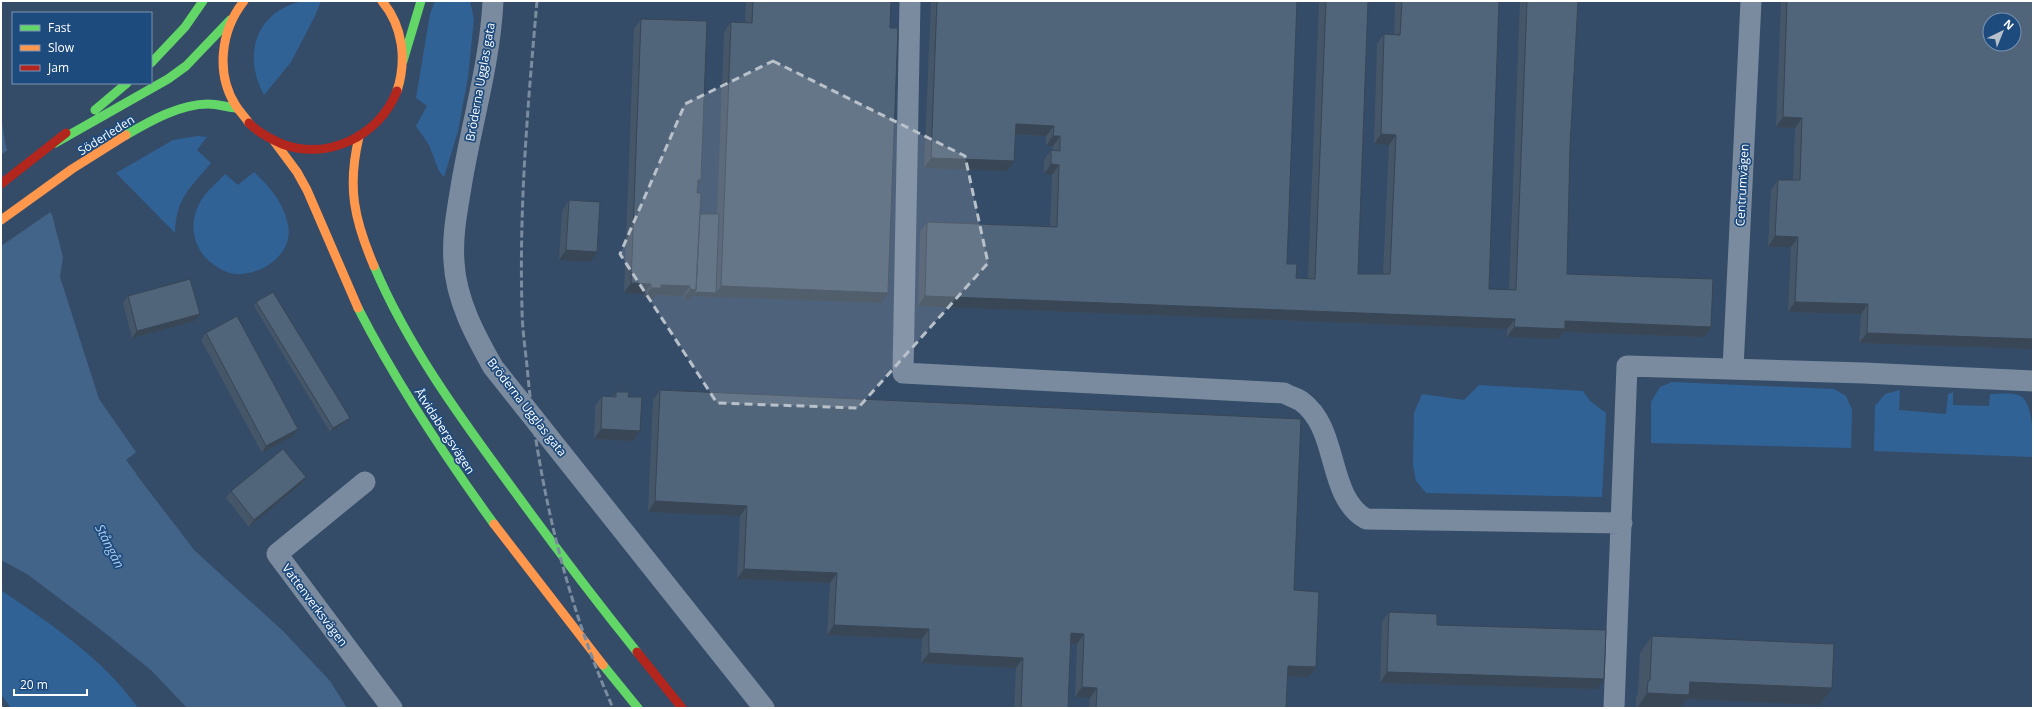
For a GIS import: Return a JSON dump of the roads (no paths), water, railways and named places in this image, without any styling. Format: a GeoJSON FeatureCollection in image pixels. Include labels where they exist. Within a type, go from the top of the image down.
{"type":"FeatureCollection","features":[{"type":"Feature","properties":{"kind":"main road"},"geometry":{"type":"LineString","coordinates":[[152,62],[185,27],[203,1]]}},
{"type":"Feature","properties":{"kind":"main road"},"geometry":{"type":"LineString","coordinates":[[244,1],[230,20],[224,42],[222,64],[226,87],[236,108],[251,125],[274,141],[290,147],[308,150],[326,149],[343,145],[360,138],[378,123],[391,105],[400,84],[403,61],[421,1]]}},
{"type":"Feature","properties":{"kind":"main road"},"geometry":{"type":"LineString","coordinates":[[382,1],[395,21],[401,41],[403,61]]}},
{"type":"Feature","properties":{"kind":"main road","name":"Söderleden"},"geometry":{"type":"LineString","coordinates":[[55,143],[168,79],[186,66],[230,20]]}},
{"type":"Feature","properties":{"kind":"main road","name":"Söderleden"},"geometry":{"type":"LineString","coordinates":[[1,184],[55,143],[127,84]]}},
{"type":"Feature","properties":{"kind":"main road","name":"Söderleden"},"geometry":{"type":"LineString","coordinates":[[1,220],[74,169],[142,127],[172,112],[207,104],[236,108]]}},
{"type":"Feature","properties":{"kind":"main road","name":"Åtvidabergsvägen"},"geometry":{"type":"LineString","coordinates":[[360,138],[353,163],[352,177],[353,198],[362,233],[373,266],[413,343],[473,435],[560,553],[682,708]]}},
{"type":"Feature","properties":{"kind":"main road","name":"Åtvidabergsvägen"},"geometry":{"type":"LineString","coordinates":[[274,141],[299,175],[314,203],[349,288],[378,346],[419,416],[466,487],[517,557],[638,708]]}},
{"type":"Feature","properties":{"kind":"street"},"geometry":{"type":"LineString","coordinates":[[185,27],[190,1]]}},
{"type":"Feature","properties":{"kind":"street","name":"Bröderna Ugglas gata"},"geometry":{"type":"LineString","coordinates":[[493,1],[492,20],[482,84],[464,166],[454,229],[454,264],[462,301],[475,336],[493,367],[764,708]]}},
{"type":"Feature","properties":{"kind":"street"},"geometry":{"type":"LineString","coordinates":[[910,1],[903,373],[1284,393],[1301,401],[1315,417],[1324,433],[1346,500],[1357,514],[1366,519],[1622,523]]}},
{"type":"Feature","properties":{"kind":"street","name":"Centrumvägen"},"geometry":{"type":"LineString","coordinates":[[1733,368],[1750,1]]}},
{"type":"Feature","properties":{"kind":"street"},"geometry":{"type":"LineString","coordinates":[[1615,703],[1627,366],[1733,368],[2033,381]]}},
{"type":"Feature","properties":{"kind":"street","name":"Vattenverksvägen"},"geometry":{"type":"LineString","coordinates":[[365,482],[277,554],[392,708]]}},
{"type":"Feature","properties":{"kind":"water","name":"Stångån"},"geometry":{"type":"Polygon","coordinates":[[[1,116],[6,148],[52,215],[63,257],[60,277],[99,399],[136,452],[126,460],[194,550],[283,631],[330,681],[347,708],[187,708],[151,670],[100,629],[27,574],[1,560],[1,116]]]}},
{"type":"Feature","properties":{"kind":"railway"},"geometry":{"type":"LineString","coordinates":[[537,1],[523,192],[521,269],[524,337],[538,453],[556,540],[581,626],[596,668],[613,708]]}}]}
